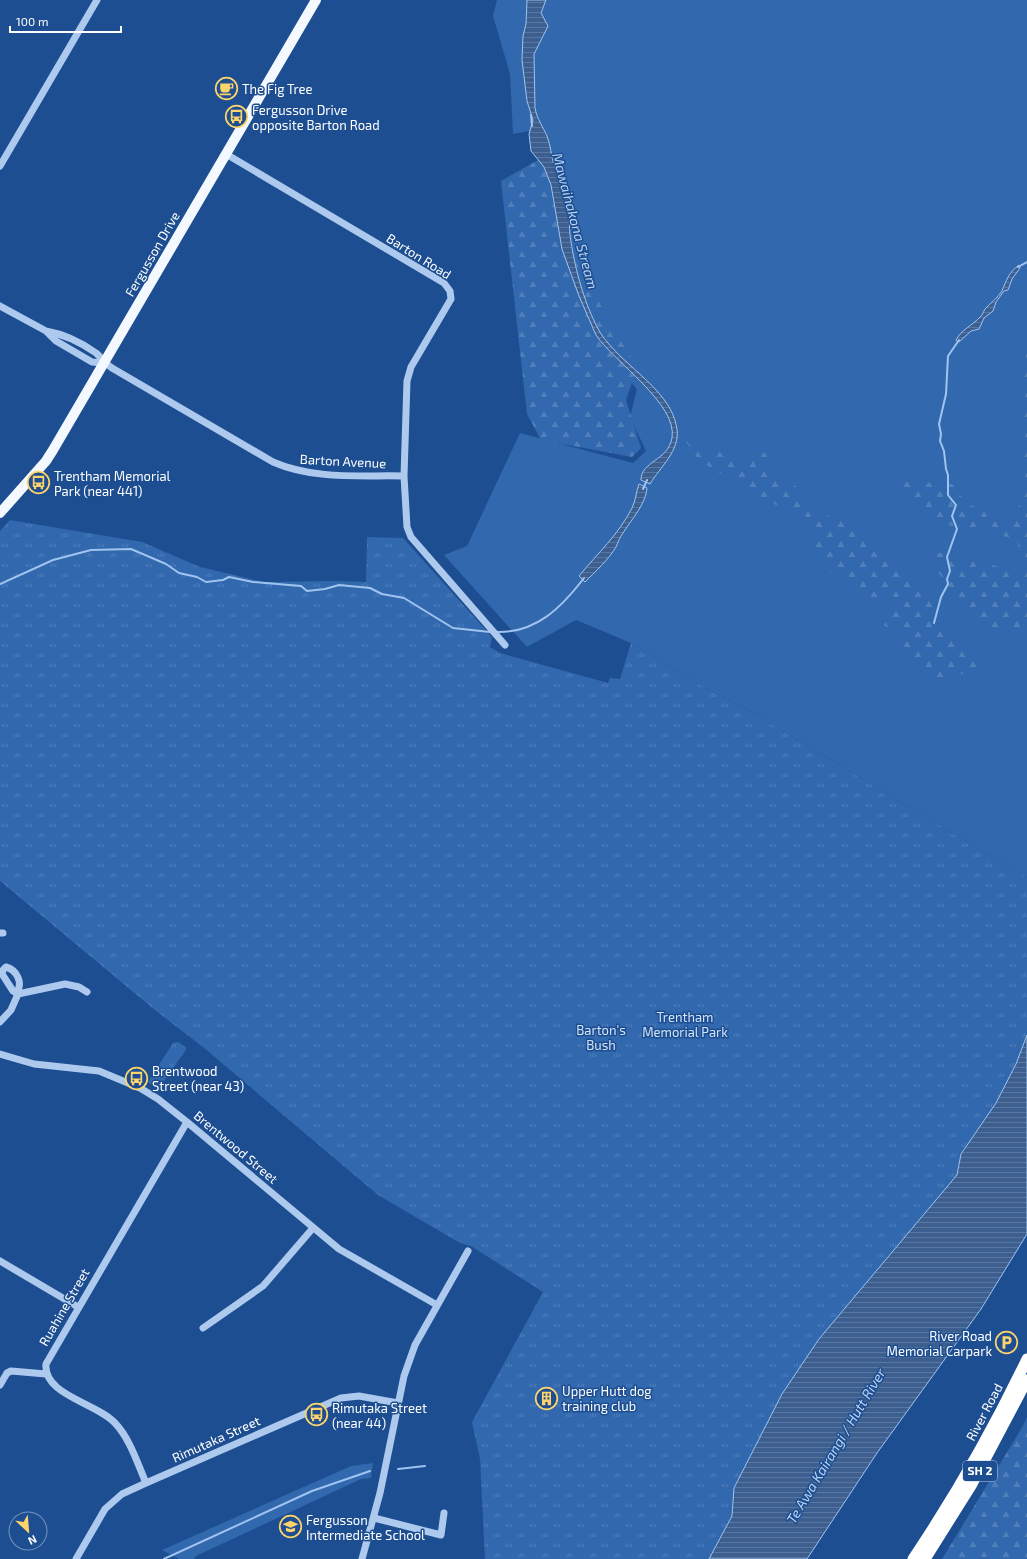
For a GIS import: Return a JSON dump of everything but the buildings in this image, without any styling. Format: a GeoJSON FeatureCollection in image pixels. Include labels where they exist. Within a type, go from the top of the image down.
{"type":"FeatureCollection","features":[{"type":"Feature","properties":{"kind":"highway","name":"River Road"},"geometry":{"type":"LineString","coordinates":[[913,1559],[942,1516],[985,1442],[1027,1359]]}},
{"type":"Feature","properties":{"kind":"highway","name":"River Road"},"geometry":{"type":"LineString","coordinates":[[925,1559],[972,1484],[1027,1380]]}},
{"type":"Feature","properties":{"kind":"main road","name":"Fergusson Drive"},"geometry":{"type":"LineString","coordinates":[[0,513],[46,461],[316,0]]}},
{"type":"Feature","properties":{"kind":"street"},"geometry":{"type":"LineString","coordinates":[[0,166],[97,0]]}},
{"type":"Feature","properties":{"kind":"street","name":"Barton Road"},"geometry":{"type":"LineString","coordinates":[[226,154],[444,283],[450,291],[451,299],[417,355],[407,381],[404,476]]}},
{"type":"Feature","properties":{"kind":"street","name":"Barton Avenue"},"geometry":{"type":"LineString","coordinates":[[0,306],[46,331],[56,341],[92,362],[104,363],[273,462],[292,470],[309,474],[404,476],[407,527],[411,537],[505,645]]}},
{"type":"Feature","properties":{"kind":"street"},"geometry":{"type":"LineString","coordinates":[[0,1022],[12,1010],[17,993],[20,987],[17,975],[10,968],[2,967],[2,974],[13,991],[17,993],[65,984],[79,987],[87,992]]}},
{"type":"Feature","properties":{"kind":"street","name":"Brentwood Street"},"geometry":{"type":"LineString","coordinates":[[0,1054],[34,1064],[89,1069],[108,1074],[140,1088],[158,1099],[187,1122],[340,1249],[437,1305]]}},
{"type":"Feature","properties":{"kind":"street","name":"Ruahine Street"},"geometry":{"type":"LineString","coordinates":[[46,1374],[46,1364],[187,1122]]}},
{"type":"Feature","properties":{"kind":"street"},"geometry":{"type":"LineString","coordinates":[[203,1328],[263,1286],[313,1228]]}},
{"type":"Feature","properties":{"kind":"street"},"geometry":{"type":"LineString","coordinates":[[362,1559],[374,1518],[404,1376],[415,1345],[468,1251]]}},
{"type":"Feature","properties":{"kind":"street"},"geometry":{"type":"LineString","coordinates":[[0,1262],[78,1307]]}},
{"type":"Feature","properties":{"kind":"street"},"geometry":{"type":"LineString","coordinates":[[0,1385],[7,1373],[11,1371],[46,1374],[51,1383],[56,1387],[113,1421],[124,1433],[146,1482]]}},
{"type":"Feature","properties":{"kind":"street","name":"Rimutaka Street"},"geometry":{"type":"LineString","coordinates":[[76,1559],[105,1509],[122,1494],[146,1482],[344,1397],[359,1396],[398,1403]]}},
{"type":"Feature","properties":{"kind":"street"},"geometry":{"type":"LineString","coordinates":[[374,1518],[441,1535],[444,1513]]}},
{"type":"Feature","properties":{"kind":"green space"},"geometry":{"type":"Polygon","coordinates":[[[497,0],[1027,0],[1027,878],[745,708],[704,687],[631,643],[576,620],[527,647],[444,555],[467,546],[520,433],[633,463],[646,451],[630,417],[637,389],[593,341],[541,158],[529,131],[513,134],[510,74],[493,16],[497,0]]]}},
{"type":"Feature","properties":{"kind":"green space"},"geometry":{"type":"Polygon","coordinates":[[[545,156],[553,202],[574,259],[637,368],[626,400],[641,448],[632,457],[541,440],[527,414],[501,181],[545,156]]]}},
{"type":"Feature","properties":{"kind":"green space"},"geometry":{"type":"Polygon","coordinates":[[[1027,353],[1027,617],[1018,631],[982,626],[932,565],[936,552],[974,559],[1024,575],[1017,540],[983,530],[946,525],[900,494],[898,481],[952,484],[967,504],[1014,520],[1023,493],[1024,360],[1027,353]]]}},
{"type":"Feature","properties":{"kind":"green space"},"geometry":{"type":"Polygon","coordinates":[[[685,440],[717,450],[736,465],[746,467],[753,449],[768,454],[774,477],[796,486],[804,505],[830,517],[859,525],[874,542],[901,565],[936,601],[934,616],[977,654],[979,668],[953,677],[938,686],[923,670],[913,667],[898,654],[906,635],[903,630],[891,631],[884,625],[891,611],[887,602],[860,595],[844,581],[823,568],[809,530],[793,514],[747,490],[697,459],[685,440]]]}},
{"type":"Feature","properties":{"kind":"green space","name":"Trentham Memorial Park"},"geometry":{"type":"Polygon","coordinates":[[[10,520],[142,542],[200,567],[263,582],[366,582],[367,537],[403,538],[492,637],[490,647],[500,653],[608,683],[610,678],[620,679],[631,643],[704,687],[745,708],[1027,878],[1027,1035],[1016,1064],[996,1103],[961,1153],[957,1175],[819,1339],[782,1394],[734,1488],[732,1516],[709,1559],[485,1559],[480,1459],[472,1422],[543,1292],[471,1246],[460,1243],[378,1195],[203,1047],[156,1011],[0,881],[0,531],[10,520]]]}},
{"type":"Feature","properties":{"kind":"green space"},"geometry":{"type":"Polygon","coordinates":[[[178,1042],[186,1047],[186,1050],[158,1089],[148,1082],[173,1043],[178,1042]]]}},
{"type":"Feature","properties":{"kind":"green space"},"geometry":{"type":"Polygon","coordinates":[[[1027,1417],[1027,1559],[942,1559],[1023,1426],[1027,1417]]]}},
{"type":"Feature","properties":{"kind":"green space"},"geometry":{"type":"Polygon","coordinates":[[[373,1463],[371,1478],[361,1479],[196,1556],[194,1559],[179,1559],[162,1550],[351,1466],[373,1463]]]}},
{"type":"Feature","properties":{"kind":"water"},"geometry":{"type":"Polygon","coordinates":[[[527,0],[546,0],[541,13],[548,26],[534,54],[535,108],[548,140],[554,165],[565,190],[574,258],[587,304],[604,339],[653,387],[664,400],[673,414],[677,429],[677,437],[672,452],[650,484],[641,480],[642,474],[650,464],[670,446],[672,438],[671,425],[665,411],[655,398],[596,335],[579,296],[562,249],[551,185],[544,167],[531,151],[529,134],[533,120],[527,101],[522,60],[527,0]]]}},
{"type":"Feature","properties":{"kind":"water"},"geometry":{"type":"Polygon","coordinates":[[[1019,265],[1020,268],[1012,279],[1008,290],[1004,291],[996,302],[993,311],[984,318],[979,329],[971,331],[959,342],[956,340],[961,333],[981,316],[985,309],[998,296],[1010,274],[1019,265]]]}},
{"type":"Feature","properties":{"kind":"water"},"geometry":{"type":"Polygon","coordinates":[[[639,484],[647,488],[644,500],[638,512],[622,535],[613,552],[585,582],[579,576],[614,535],[627,517],[633,505],[639,484]]]}},
{"type":"Feature","properties":{"kind":"water","name":"Te Awa Kairangi / Hutt River"},"geometry":{"type":"Polygon","coordinates":[[[1027,1035],[1027,1234],[981,1309],[877,1453],[807,1559],[709,1559],[732,1516],[734,1488],[782,1394],[819,1339],[957,1175],[961,1154],[996,1103],[1016,1064],[1027,1035]]]}},
{"type":"Feature","properties":{"kind":"waterway","name":"Mawaihakona Stream"},"geometry":{"type":"LineString","coordinates":[[531,115],[532,126]]}},
{"type":"Feature","properties":{"kind":"waterway"},"geometry":{"type":"LineString","coordinates":[[1018,267],[1027,262]]}},
{"type":"Feature","properties":{"kind":"waterway"},"geometry":{"type":"LineString","coordinates":[[934,623],[941,597],[948,584],[947,579],[950,571],[947,557],[957,529],[952,516],[956,505],[948,495],[948,475],[944,451],[940,441],[941,434],[939,424],[946,394],[948,356],[959,340]]}},
{"type":"Feature","properties":{"kind":"waterway","name":"Mawaihakona Stream"},"geometry":{"type":"LineString","coordinates":[[643,489],[647,480]]}},
{"type":"Feature","properties":{"kind":"waterway","name":"Mawaihakona Stream"},"geometry":{"type":"LineString","coordinates":[[0,584],[53,560],[91,550],[131,549],[166,564],[179,573],[197,577],[206,582],[223,580],[229,577],[253,582],[301,586],[307,591],[325,589],[339,585],[370,588],[382,594],[404,598],[453,628],[490,632]]}},
{"type":"Feature","properties":{"kind":"waterway","name":"Mawaihakona Stream"},"geometry":{"type":"LineString","coordinates":[[497,632],[524,628],[546,617],[557,609],[584,578]]}},
{"type":"Feature","properties":{"kind":"waterway"},"geometry":{"type":"LineString","coordinates":[[398,1469],[425,1466]]}},
{"type":"Feature","properties":{"kind":"waterway"},"geometry":{"type":"LineString","coordinates":[[164,1559],[312,1491],[370,1471]]}},
{"type":"Feature","properties":{"kind":"place","name":"The Fig Tree"},"geometry":{"type":"Point","coordinates":[227,89]}},
{"type":"Feature","properties":{"kind":"place","name":"Fergusson Drive opposite Barton Road"},"geometry":{"type":"Point","coordinates":[237,117]}},
{"type":"Feature","properties":{"kind":"place","name":"Trentham Memorial Park (near 441)"},"geometry":{"type":"Point","coordinates":[39,483]}},
{"type":"Feature","properties":{"kind":"place","name":"Brentwood Street (near 43)"},"geometry":{"type":"Point","coordinates":[136,1078]}},
{"type":"Feature","properties":{"kind":"place","name":"River Road Memorial Carpark"},"geometry":{"type":"Point","coordinates":[1007,1343]}},
{"type":"Feature","properties":{"kind":"place","name":"Upper Hutt dog training club"},"geometry":{"type":"Point","coordinates":[546,1398]}},
{"type":"Feature","properties":{"kind":"place","name":"Rimutaka Street (near 44)"},"geometry":{"type":"Point","coordinates":[316,1415]}},
{"type":"Feature","properties":{"kind":"place","name":"Fergusson Intermediate School"},"geometry":{"type":"Point","coordinates":[290,1527]}},
{"type":"Feature","properties":{"kind":"park label","name":"Barton's Bush"},"geometry":{"type":"Point","coordinates":[601,1038]}}]}
